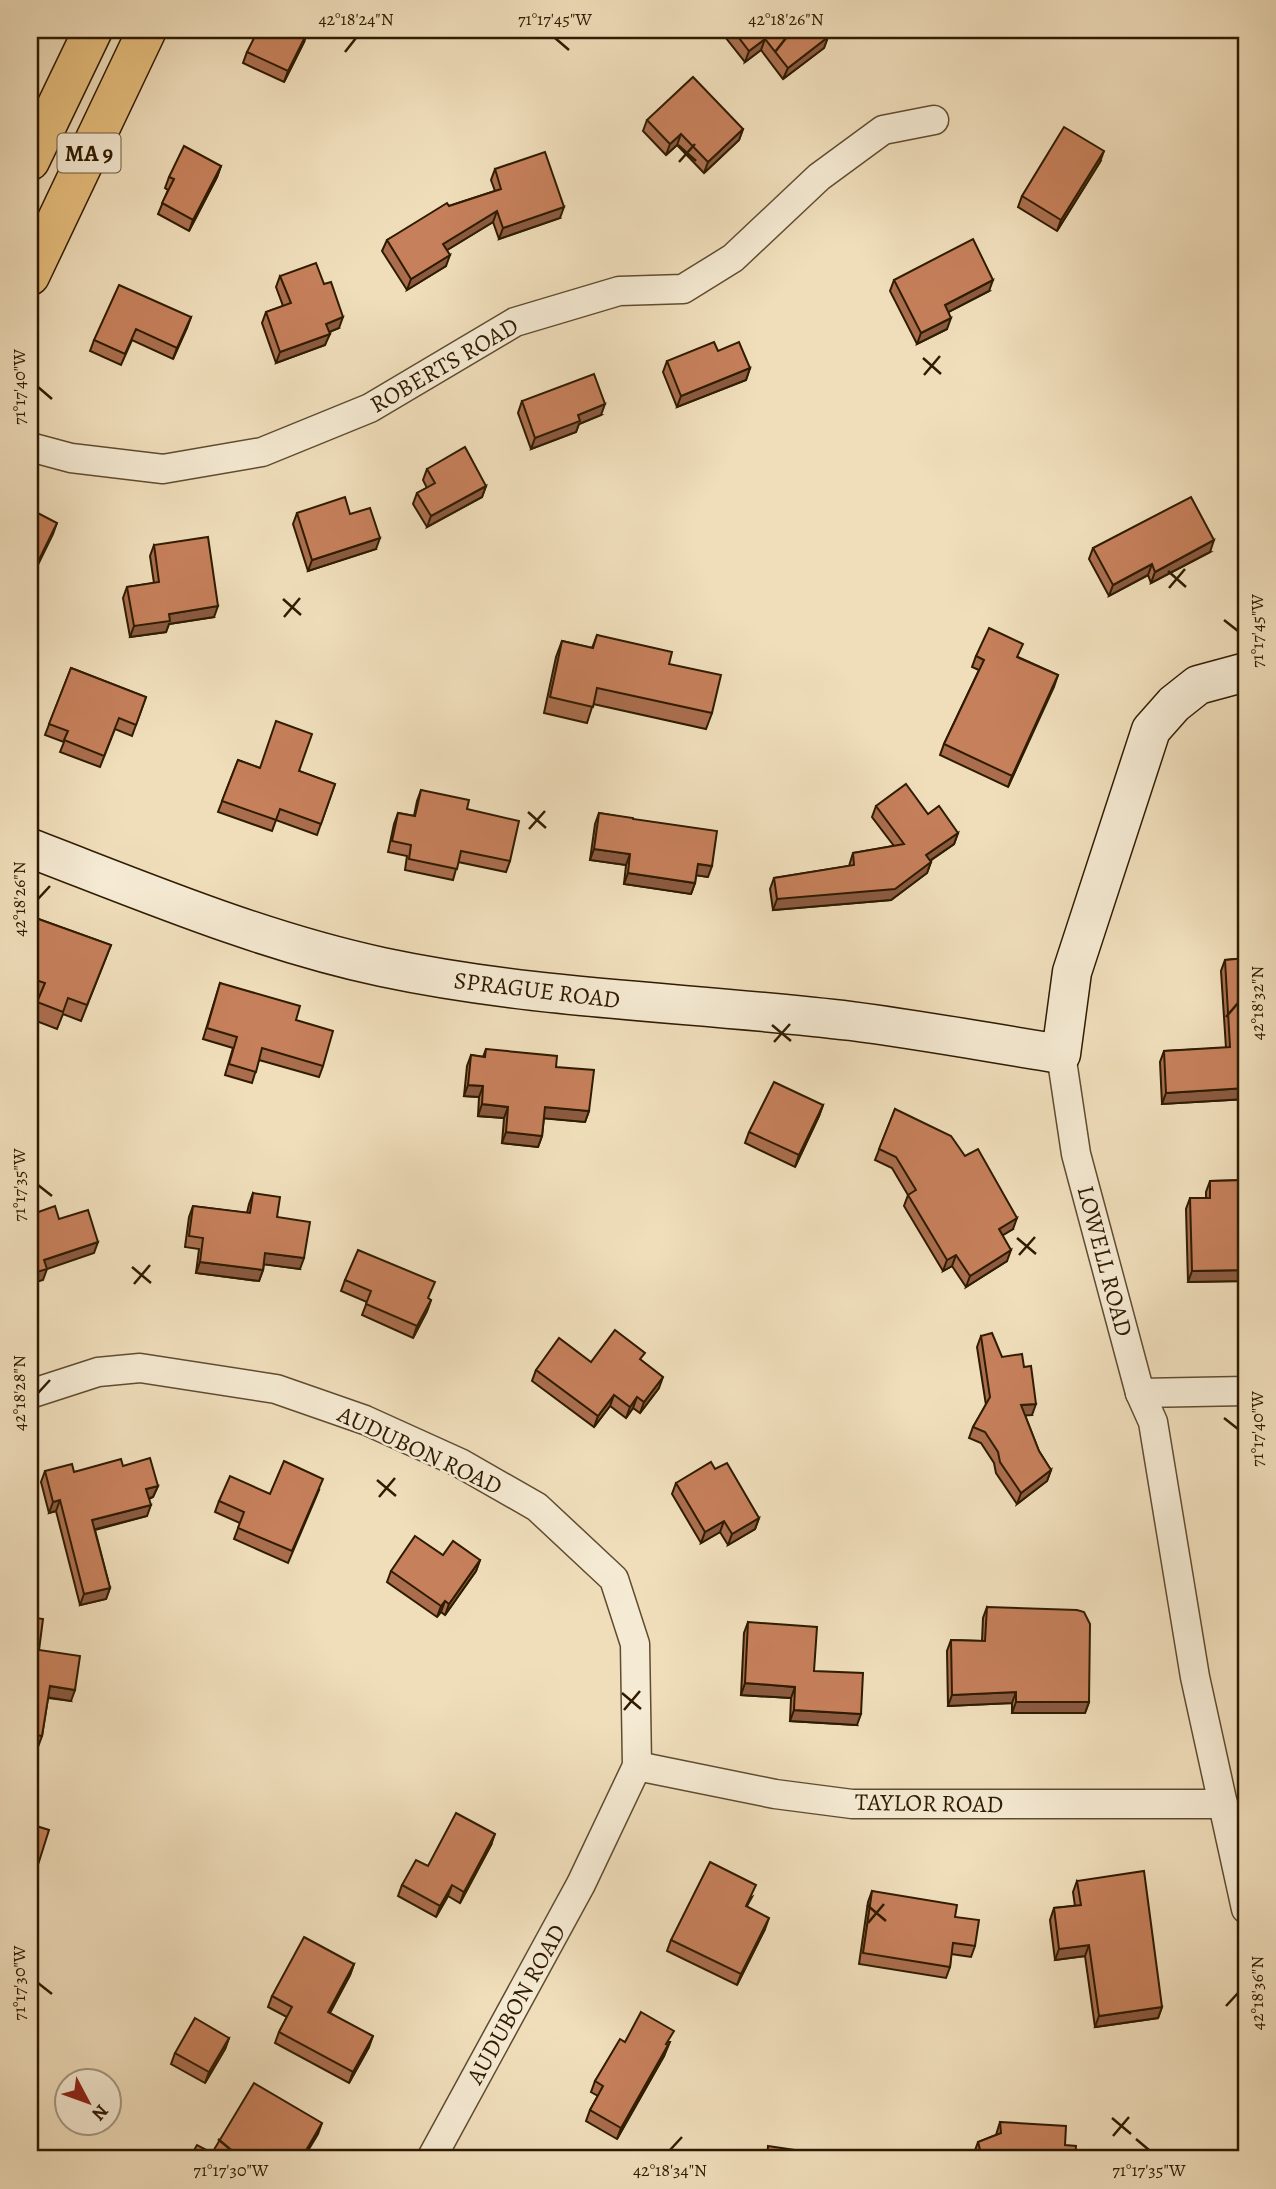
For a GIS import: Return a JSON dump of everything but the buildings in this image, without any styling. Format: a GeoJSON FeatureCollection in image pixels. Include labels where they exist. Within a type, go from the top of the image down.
{"type":"FeatureCollection","features":[{"type":"Feature","properties":{"kind":"highway","name":"MA 9"},"geometry":{"type":"LineString","coordinates":[[30,161],[93,30]]}},
{"type":"Feature","properties":{"kind":"highway","name":"MA 9"},"geometry":{"type":"LineString","coordinates":[[30,276],[147,30]]}},
{"type":"Feature","properties":{"kind":"street","name":"ROBERTS ROAD"},"geometry":{"type":"LineString","coordinates":[[30,446],[71,458],[163,469],[262,452],[370,408],[515,321],[619,291],[683,289],[733,258],[819,177],[883,130],[934,120]]}},
{"type":"Feature","properties":{"kind":"street","name":"LOWELL ROAD"},"geometry":{"type":"LineString","coordinates":[[1246,672],[1198,685],[1174,704],[1151,730],[1072,972],[1061,1054],[1076,1154],[1140,1393],[1153,1422],[1195,1676],[1246,1909]]}},
{"type":"Feature","properties":{"kind":"street","name":"SPRAGUE ROAD"},"geometry":{"type":"LineString","coordinates":[[30,848],[232,923],[379,966],[459,981],[541,992],[851,1021],[1061,1054]]}},
{"type":"Feature","properties":{"kind":"street","name":"AUDUBON ROAD"},"geometry":{"type":"LineString","coordinates":[[30,1394],[98,1372],[140,1368],[276,1389],[365,1420],[460,1463],[537,1507],[614,1579],[635,1644],[637,1766],[581,1884],[431,2159]]}},
{"type":"Feature","properties":{"kind":"street"},"geometry":{"type":"LineString","coordinates":[[1140,1393],[1246,1391]]}},
{"type":"Feature","properties":{"kind":"street","name":"TAYLOR ROAD"},"geometry":{"type":"LineString","coordinates":[[637,1766],[775,1794],[852,1804],[1223,1804]]}}]}
